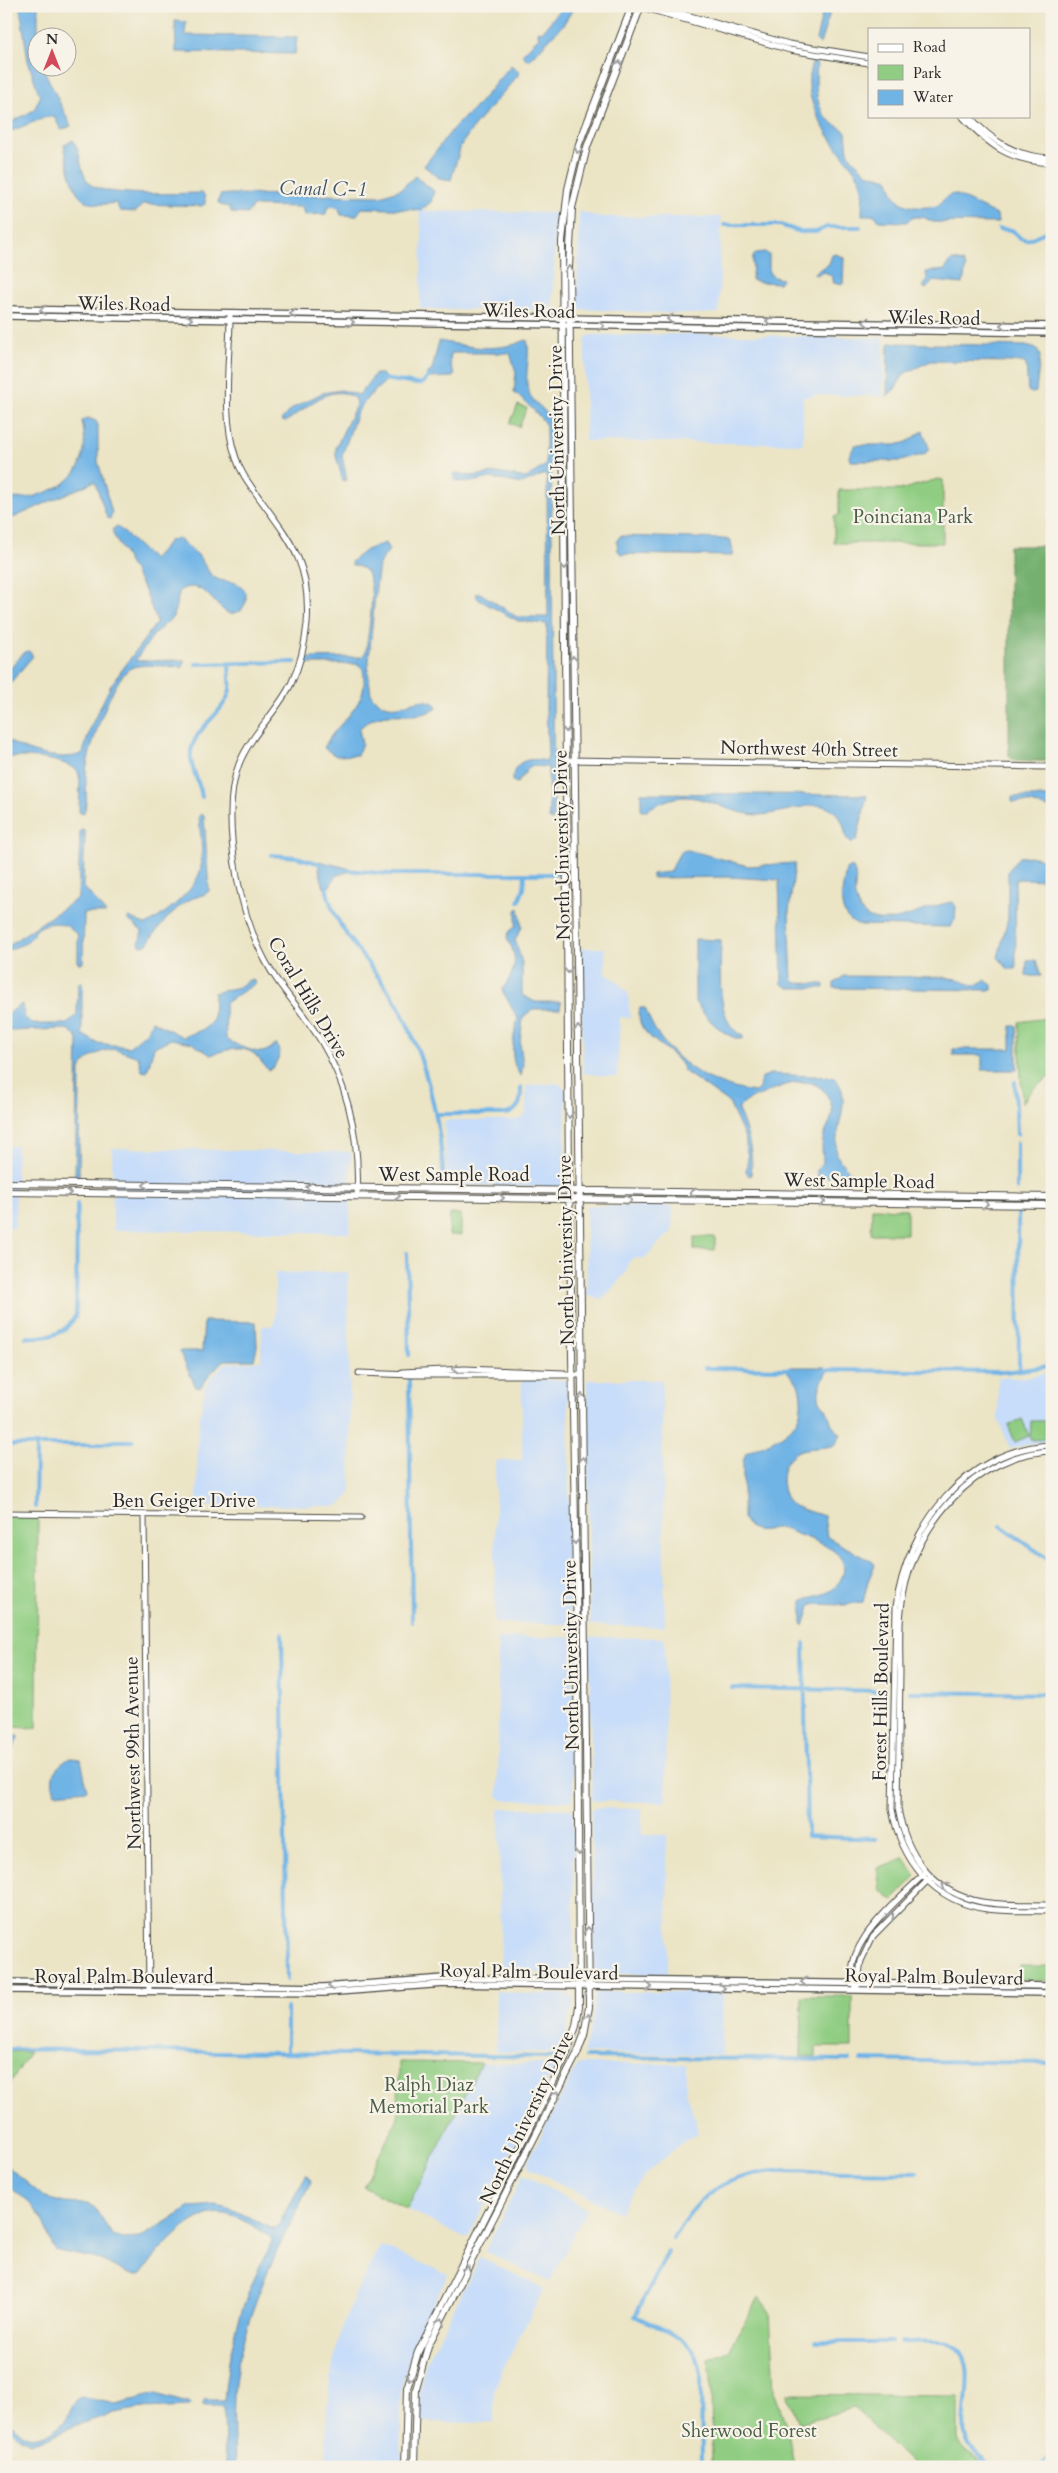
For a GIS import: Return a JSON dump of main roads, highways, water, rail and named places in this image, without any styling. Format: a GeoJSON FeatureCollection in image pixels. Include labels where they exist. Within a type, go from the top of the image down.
{"type":"FeatureCollection","features":[{"type":"Feature","properties":{"kind":"main road","name":"North University Drive"},"geometry":{"type":"LineString","coordinates":[[566,318],[562,255],[565,209],[574,161],[632,6]]}},
{"type":"Feature","properties":{"kind":"main road","name":"North University Drive"},"geometry":{"type":"LineString","coordinates":[[406,2467],[407,2388],[418,2352],[565,2058],[573,2036],[579,2006],[575,1499],[569,1199],[564,428],[566,318],[572,208],[579,174],[594,125],[640,7]]}},
{"type":"Feature","properties":{"kind":"main road"},"geometry":{"type":"LineString","coordinates":[[601,110],[598,102],[602,85]]}},
{"type":"Feature","properties":{"kind":"main road"},"geometry":{"type":"LineString","coordinates":[[594,104],[594,125]]}},
{"type":"Feature","properties":{"kind":"main road","name":"Wiles Road"},"geometry":{"type":"LineString","coordinates":[[6,309],[230,320],[1052,334]]}},
{"type":"Feature","properties":{"kind":"main road","name":"Wiles Road"},"geometry":{"type":"LineString","coordinates":[[6,316],[230,313],[1052,326]]}},
{"type":"Feature","properties":{"kind":"main road"},"geometry":{"type":"LineString","coordinates":[[330,315],[330,322]]}},
{"type":"Feature","properties":{"kind":"main road","name":"North University Drive"},"geometry":{"type":"LineString","coordinates":[[414,2467],[414,2418],[420,2371],[425,2355],[580,2048],[588,2017],[590,1986],[586,1805],[571,436],[566,325]]}},
{"type":"Feature","properties":{"kind":"main road"},"geometry":{"type":"LineString","coordinates":[[564,428],[571,436]]}},
{"type":"Feature","properties":{"kind":"main road"},"geometry":{"type":"LineString","coordinates":[[568,1002],[578,1002]]}},
{"type":"Feature","properties":{"kind":"main road"},"geometry":{"type":"LineString","coordinates":[[568,1012],[578,1012]]}},
{"type":"Feature","properties":{"kind":"main road","name":"West Sample Road"},"geometry":{"type":"LineString","coordinates":[[6,1183],[1052,1197]]}},
{"type":"Feature","properties":{"kind":"main road"},"geometry":{"type":"LineString","coordinates":[[198,1194],[234,1190],[240,1186]]}},
{"type":"Feature","properties":{"kind":"main road"},"geometry":{"type":"LineString","coordinates":[[241,1194],[244,1191],[261,1186]]}},
{"type":"Feature","properties":{"kind":"main road"},"geometry":{"type":"LineString","coordinates":[[437,1197],[448,1193],[464,1193],[471,1190]]}},
{"type":"Feature","properties":{"kind":"main road","name":"West Sample Road"},"geometry":{"type":"LineString","coordinates":[[6,1192],[1052,1205]]}},
{"type":"Feature","properties":{"kind":"main road"},"geometry":{"type":"LineString","coordinates":[[704,1200],[715,1197],[745,1197],[748,1193]]}},
{"type":"Feature","properties":{"kind":"main road"},"geometry":{"type":"LineString","coordinates":[[757,1201],[763,1197],[796,1197],[806,1194]]}},
{"type":"Feature","properties":{"kind":"main road"},"geometry":{"type":"LineString","coordinates":[[572,1296],[580,1312]]}},
{"type":"Feature","properties":{"kind":"main road"},"geometry":{"type":"LineString","coordinates":[[572,1306],[580,1312]]}},
{"type":"Feature","properties":{"kind":"main road"},"geometry":{"type":"LineString","coordinates":[[574,1475],[578,1497],[584,1506]]}},
{"type":"Feature","properties":{"kind":"main road"},"geometry":{"type":"LineString","coordinates":[[575,1499],[584,1527]]}},
{"type":"Feature","properties":{"kind":"main road"},"geometry":{"type":"LineString","coordinates":[[578,1783],[581,1800],[586,1805]]}},
{"type":"Feature","properties":{"kind":"main road"},"geometry":{"type":"LineString","coordinates":[[578,1805],[583,1809],[587,1825]]}},
{"type":"Feature","properties":{"kind":"main road","name":"Royal Palm Boulevard"},"geometry":{"type":"LineString","coordinates":[[6,1990],[323,1986],[421,1978],[1052,1986]]}},
{"type":"Feature","properties":{"kind":"main road"},"geometry":{"type":"LineString","coordinates":[[502,1985],[515,1978]]}},
{"type":"Feature","properties":{"kind":"main road","name":"Royal Palm Boulevard"},"geometry":{"type":"LineString","coordinates":[[6,1982],[324,1993],[420,1984],[1052,1993]]}},
{"type":"Feature","properties":{"kind":"main road"},"geometry":{"type":"LineString","coordinates":[[1027,1993],[1034,1988],[1043,1986]]}},
{"type":"Feature","properties":{"kind":"main road"},"geometry":{"type":"LineString","coordinates":[[547,2094],[545,2107],[547,2113]]}},
{"type":"Feature","properties":{"kind":"main road"},"geometry":{"type":"LineString","coordinates":[[425,2355],[423,2348],[427,2332]]}},
{"type":"Feature","properties":{"kind":"main road"},"geometry":{"type":"LineString","coordinates":[[418,2352],[420,2371]]}},
{"type":"Feature","properties":{"kind":"water"},"geometry":{"type":"Polygon","coordinates":[[[38,6],[38,28],[28,28],[28,61],[20,7],[38,6]]]}},
{"type":"Feature","properties":{"kind":"water"},"geometry":{"type":"Polygon","coordinates":[[[563,6],[575,6],[563,25],[528,61],[522,54],[539,37],[537,31],[542,32],[563,6]]]}},
{"type":"Feature","properties":{"kind":"water"},"geometry":{"type":"Polygon","coordinates":[[[824,6],[832,6],[820,44],[816,40],[824,6]]]}},
{"type":"Feature","properties":{"kind":"water"},"geometry":{"type":"Polygon","coordinates":[[[175,21],[186,22],[185,35],[297,37],[295,54],[176,52],[175,21]]]}},
{"type":"Feature","properties":{"kind":"water"},"geometry":{"type":"Polygon","coordinates":[[[812,63],[816,63],[817,66],[817,95],[824,115],[846,132],[848,151],[852,159],[867,173],[888,179],[893,192],[902,203],[913,207],[937,206],[949,195],[955,194],[997,215],[998,223],[933,222],[923,217],[914,217],[906,222],[879,221],[875,215],[862,215],[862,188],[859,177],[823,126],[812,102],[809,76],[812,63]]]}},
{"type":"Feature","properties":{"kind":"water"},"geometry":{"type":"Polygon","coordinates":[[[511,65],[520,73],[475,125],[461,145],[451,180],[439,178],[424,166],[456,125],[474,109],[511,65]]]}},
{"type":"Feature","properties":{"kind":"water"},"geometry":{"type":"Polygon","coordinates":[[[34,78],[48,78],[71,126],[61,130],[55,118],[49,116],[6,133],[6,125],[34,110],[40,97],[34,78]]]}},
{"type":"Feature","properties":{"kind":"water"},"geometry":{"type":"Polygon","coordinates":[[[73,140],[86,178],[96,188],[124,193],[202,193],[205,196],[205,204],[201,206],[143,204],[136,212],[120,211],[116,203],[100,204],[88,202],[76,190],[68,166],[64,145],[73,140]]]}},
{"type":"Feature","properties":{"kind":"water"},"geometry":{"type":"Polygon","coordinates":[[[415,176],[434,191],[431,202],[421,210],[362,208],[356,216],[341,215],[339,208],[333,206],[327,208],[326,214],[304,215],[302,207],[253,206],[247,214],[232,213],[229,207],[220,205],[218,202],[220,195],[230,194],[381,196],[401,189],[415,176]]]}},
{"type":"Feature","properties":{"kind":"water"},"geometry":{"type":"Polygon","coordinates":[[[765,252],[769,255],[769,273],[774,277],[782,279],[779,283],[752,280],[753,257],[756,253],[765,252]]]}},
{"type":"Feature","properties":{"kind":"water"},"geometry":{"type":"Polygon","coordinates":[[[836,254],[844,258],[843,284],[833,283],[833,277],[825,272],[815,275],[814,273],[829,264],[832,255],[836,254]]]}},
{"type":"Feature","properties":{"kind":"water"},"geometry":{"type":"Polygon","coordinates":[[[953,260],[963,262],[966,267],[963,284],[933,281],[926,289],[923,287],[927,280],[926,272],[945,270],[953,260]]]}},
{"type":"Feature","properties":{"kind":"water"},"geometry":{"type":"Polygon","coordinates":[[[527,340],[528,390],[533,400],[547,414],[551,425],[554,819],[551,820],[549,818],[548,767],[530,766],[517,783],[512,781],[513,774],[519,764],[533,759],[546,761],[548,756],[546,708],[547,624],[518,621],[479,600],[475,594],[480,593],[517,617],[548,617],[547,478],[545,474],[522,484],[491,478],[464,483],[455,480],[453,474],[458,473],[470,476],[497,473],[526,478],[546,465],[546,426],[541,418],[514,393],[516,372],[510,353],[452,353],[450,361],[455,374],[453,377],[428,378],[426,375],[432,370],[439,341],[492,348],[512,345],[527,340]]]}},
{"type":"Feature","properties":{"kind":"water"},"geometry":{"type":"Polygon","coordinates":[[[890,343],[1026,346],[1037,349],[1040,356],[1036,392],[1028,391],[1026,364],[1022,362],[931,361],[905,373],[894,390],[887,396],[888,345],[890,343]]]}},
{"type":"Feature","properties":{"kind":"water"},"geometry":{"type":"Polygon","coordinates":[[[375,374],[382,374],[387,380],[368,397],[357,412],[342,456],[347,480],[343,481],[336,456],[336,447],[356,405],[355,399],[346,394],[328,395],[318,399],[285,422],[281,420],[291,409],[322,393],[341,390],[359,395],[375,374]]]}},
{"type":"Feature","properties":{"kind":"water"},"geometry":{"type":"Polygon","coordinates":[[[88,418],[96,421],[98,425],[98,461],[112,513],[110,519],[107,518],[95,482],[93,482],[6,521],[6,497],[21,498],[39,495],[56,488],[74,475],[83,457],[84,434],[82,421],[88,418]]]}},
{"type":"Feature","properties":{"kind":"water"},"geometry":{"type":"Polygon","coordinates":[[[923,431],[929,448],[925,454],[901,461],[850,461],[849,456],[855,445],[896,445],[907,442],[923,431]]]}},
{"type":"Feature","properties":{"kind":"water"},"geometry":{"type":"Polygon","coordinates":[[[117,526],[153,560],[169,541],[178,538],[198,555],[211,575],[219,580],[237,583],[246,592],[246,602],[241,611],[230,614],[202,590],[189,587],[180,590],[173,617],[155,633],[135,661],[184,660],[184,664],[182,667],[151,665],[133,667],[125,672],[117,683],[102,715],[87,763],[86,800],[83,814],[79,812],[80,781],[78,771],[64,763],[44,759],[6,758],[6,738],[32,752],[66,757],[83,753],[91,726],[111,685],[157,622],[145,591],[113,534],[113,529],[117,526]]]}},
{"type":"Feature","properties":{"kind":"water"},"geometry":{"type":"Polygon","coordinates":[[[620,536],[727,539],[731,541],[733,554],[730,556],[621,554],[618,551],[617,541],[620,536]]]}},
{"type":"Feature","properties":{"kind":"water"},"geometry":{"type":"Polygon","coordinates":[[[385,543],[389,550],[379,564],[368,670],[371,695],[379,703],[388,706],[427,701],[435,704],[437,708],[417,715],[388,715],[369,721],[359,729],[362,744],[357,755],[336,756],[324,748],[361,698],[364,688],[363,671],[361,666],[357,664],[307,664],[304,661],[310,658],[363,657],[366,651],[371,613],[370,583],[366,571],[352,565],[351,562],[366,550],[385,543]]]}},
{"type":"Feature","properties":{"kind":"water"},"geometry":{"type":"Polygon","coordinates":[[[29,651],[33,656],[6,688],[6,674],[24,652],[29,651]]]}},
{"type":"Feature","properties":{"kind":"water"},"geometry":{"type":"Polygon","coordinates":[[[641,793],[867,796],[857,839],[853,843],[846,838],[844,827],[837,814],[823,806],[817,805],[759,815],[741,812],[697,798],[682,797],[670,799],[641,811],[641,793]]]}},
{"type":"Feature","properties":{"kind":"water"},"geometry":{"type":"Polygon","coordinates":[[[1012,797],[1052,797],[1052,809],[1031,803],[1012,802],[1012,797]]]}},
{"type":"Feature","properties":{"kind":"water"},"geometry":{"type":"Polygon","coordinates":[[[201,814],[204,816],[209,891],[184,903],[166,919],[146,945],[141,946],[139,943],[142,931],[127,919],[129,917],[146,925],[170,908],[194,884],[201,867],[202,848],[199,816],[201,814]]]}},
{"type":"Feature","properties":{"kind":"water"},"geometry":{"type":"Polygon","coordinates":[[[80,831],[85,831],[83,886],[106,913],[84,913],[83,963],[78,963],[78,935],[67,926],[57,923],[47,924],[38,928],[26,943],[6,951],[6,947],[78,898],[80,831]]]}},
{"type":"Feature","properties":{"kind":"water"},"geometry":{"type":"Polygon","coordinates":[[[688,850],[748,866],[795,863],[789,912],[792,980],[796,983],[824,984],[824,988],[789,988],[782,984],[779,880],[730,877],[652,878],[652,874],[669,872],[681,851],[688,850]]]}},
{"type":"Feature","properties":{"kind":"water"},"geometry":{"type":"Polygon","coordinates":[[[1029,856],[1052,861],[1052,880],[1018,879],[1015,881],[1016,969],[1008,969],[998,957],[1008,918],[1008,871],[1019,857],[1029,856]]]}},
{"type":"Feature","properties":{"kind":"water"},"geometry":{"type":"Polygon","coordinates":[[[319,861],[351,869],[351,871],[337,875],[329,887],[324,888],[319,861]]]}},
{"type":"Feature","properties":{"kind":"water"},"geometry":{"type":"Polygon","coordinates":[[[849,867],[853,868],[855,872],[856,901],[863,913],[874,919],[900,918],[953,902],[956,907],[955,920],[950,927],[857,925],[845,914],[842,901],[846,869],[849,867]]]}},
{"type":"Feature","properties":{"kind":"water"},"geometry":{"type":"Polygon","coordinates":[[[519,908],[522,927],[515,940],[522,963],[522,995],[535,1002],[561,1002],[560,1009],[533,1009],[523,1017],[520,1044],[523,1064],[521,1076],[514,1063],[513,1056],[513,1041],[518,1019],[502,990],[513,970],[513,952],[507,938],[509,932],[516,926],[516,910],[519,908]]]}},
{"type":"Feature","properties":{"kind":"water"},"geometry":{"type":"Polygon","coordinates":[[[695,939],[721,940],[720,979],[723,1007],[727,1019],[734,1029],[743,1036],[743,1039],[736,1038],[722,1031],[704,1014],[695,1002],[695,939]]]}},
{"type":"Feature","properties":{"kind":"water"},"geometry":{"type":"Polygon","coordinates":[[[1036,960],[1041,976],[1026,976],[1027,961],[1036,960]]]}},
{"type":"Feature","properties":{"kind":"water"},"geometry":{"type":"Polygon","coordinates":[[[844,976],[941,977],[957,979],[974,986],[985,980],[992,985],[992,990],[834,988],[834,983],[844,976]]]}},
{"type":"Feature","properties":{"kind":"water"},"geometry":{"type":"Polygon","coordinates":[[[249,980],[253,980],[256,983],[225,1003],[226,1038],[231,1042],[259,1052],[266,1051],[277,1044],[280,1054],[274,1067],[268,1070],[249,1051],[239,1049],[227,1050],[211,1055],[192,1043],[171,1039],[154,1047],[147,1072],[142,1071],[138,1057],[118,1050],[107,1050],[96,1054],[86,1061],[80,1070],[79,1177],[75,1177],[78,1039],[69,1030],[65,1029],[6,1031],[6,1015],[22,1004],[24,1016],[32,1024],[67,1024],[77,1014],[78,984],[82,982],[82,1034],[97,1043],[129,1047],[146,1033],[152,1021],[183,1037],[204,1029],[213,1020],[214,993],[239,987],[249,980]]]}},
{"type":"Feature","properties":{"kind":"water"},"geometry":{"type":"Polygon","coordinates":[[[640,1008],[645,1008],[652,1025],[674,1054],[703,1076],[720,1083],[737,1089],[755,1092],[759,1089],[761,1078],[770,1074],[833,1077],[840,1085],[843,1094],[842,1114],[836,1145],[837,1154],[840,1161],[853,1176],[817,1177],[817,1169],[823,1163],[822,1143],[831,1118],[832,1109],[826,1093],[819,1086],[801,1082],[782,1086],[752,1099],[743,1104],[738,1110],[751,1150],[752,1167],[751,1175],[749,1176],[746,1171],[748,1158],[745,1138],[729,1103],[684,1071],[673,1055],[648,1035],[639,1019],[640,1008]]]}},
{"type":"Feature","properties":{"kind":"water"},"geometry":{"type":"Polygon","coordinates":[[[1011,1026],[1017,1026],[1017,1070],[982,1070],[982,1055],[953,1055],[953,1049],[1011,1049],[1011,1026]]]}},
{"type":"Feature","properties":{"kind":"water"},"geometry":{"type":"Polygon","coordinates":[[[204,1321],[256,1322],[257,1346],[254,1360],[225,1360],[211,1373],[200,1388],[196,1387],[179,1351],[202,1351],[204,1321]]]}},
{"type":"Feature","properties":{"kind":"water"},"geometry":{"type":"Polygon","coordinates":[[[791,1367],[825,1367],[827,1371],[820,1386],[819,1397],[832,1425],[841,1434],[835,1445],[801,1450],[788,1459],[782,1481],[785,1496],[791,1504],[824,1516],[827,1537],[873,1562],[875,1565],[868,1581],[863,1602],[844,1605],[811,1604],[804,1626],[802,1623],[802,1601],[834,1589],[843,1575],[844,1566],[840,1558],[826,1546],[785,1529],[755,1529],[749,1526],[743,1519],[743,1462],[746,1453],[775,1440],[792,1428],[801,1410],[799,1386],[796,1380],[787,1372],[791,1367]]]}},
{"type":"Feature","properties":{"kind":"water"},"geometry":{"type":"Polygon","coordinates":[[[6,1736],[19,1736],[6,1763],[6,1736]]]}},
{"type":"Feature","properties":{"kind":"water"},"geometry":{"type":"Polygon","coordinates":[[[70,1758],[81,1759],[87,1790],[55,1793],[53,1787],[54,1772],[70,1758]]]}},
{"type":"Feature","properties":{"kind":"water"},"geometry":{"type":"Polygon","coordinates":[[[6,2165],[45,2198],[65,2203],[87,2204],[94,2207],[113,2236],[123,2239],[140,2238],[191,2207],[216,2205],[232,2209],[271,2228],[277,2228],[306,2175],[309,2176],[311,2182],[266,2276],[256,2300],[241,2349],[234,2398],[235,2467],[225,2467],[224,2406],[203,2406],[204,2400],[224,2400],[234,2337],[246,2299],[272,2241],[270,2236],[248,2223],[225,2214],[201,2217],[177,2233],[141,2274],[132,2275],[99,2260],[55,2250],[37,2212],[23,2197],[6,2185],[6,2165]]]}},
{"type":"Feature","properties":{"kind":"water"},"geometry":{"type":"Polygon","coordinates":[[[156,2394],[191,2404],[190,2406],[143,2408],[114,2413],[30,2443],[6,2426],[6,2419],[25,2436],[38,2437],[49,2433],[63,2423],[72,2406],[81,2397],[116,2404],[156,2394]]]}},
{"type":"Feature","properties":{"kind":"waterway"},"geometry":{"type":"LineString","coordinates":[[724,225],[780,225],[801,232],[816,232],[827,227],[860,227]]}},
{"type":"Feature","properties":{"kind":"waterway"},"geometry":{"type":"LineString","coordinates":[[999,229],[1012,230],[1020,238],[1027,240],[1052,229]]}},
{"type":"Feature","properties":{"kind":"waterway"},"geometry":{"type":"LineString","coordinates":[[383,379],[417,384],[423,383],[431,374]]}},
{"type":"Feature","properties":{"kind":"waterway"},"geometry":{"type":"LineString","coordinates":[[196,664],[295,662]]}},
{"type":"Feature","properties":{"kind":"waterway"},"geometry":{"type":"LineString","coordinates":[[202,797],[193,769],[191,752],[193,743],[198,735],[227,698],[230,689],[229,665]]}},
{"type":"Feature","properties":{"kind":"waterway"},"geometry":{"type":"LineString","coordinates":[[271,855],[296,857],[321,864]]}},
{"type":"Feature","properties":{"kind":"waterway"},"geometry":{"type":"LineString","coordinates":[[347,870],[389,874],[560,874]]}},
{"type":"Feature","properties":{"kind":"waterway"},"geometry":{"type":"LineString","coordinates":[[519,901],[524,888],[525,874]]}},
{"type":"Feature","properties":{"kind":"waterway"},"geometry":{"type":"LineString","coordinates":[[326,884],[337,918],[346,934],[392,996],[401,1011],[419,1053],[436,1117],[444,1184]]}},
{"type":"Feature","properties":{"kind":"waterway"},"geometry":{"type":"LineString","coordinates":[[1015,1082],[1017,1134]]}},
{"type":"Feature","properties":{"kind":"waterway"},"geometry":{"type":"LineString","coordinates":[[437,1114],[507,1114],[518,1107],[521,1087]]}},
{"type":"Feature","properties":{"kind":"waterway"},"geometry":{"type":"LineString","coordinates":[[1017,1143],[1017,1189]]}},
{"type":"Feature","properties":{"kind":"waterway"},"geometry":{"type":"LineString","coordinates":[[26,1337],[41,1337],[55,1334],[72,1322],[76,1315],[77,1204]]}},
{"type":"Feature","properties":{"kind":"waterway"},"geometry":{"type":"LineString","coordinates":[[1018,1211],[1019,1370]]}},
{"type":"Feature","properties":{"kind":"waterway"},"geometry":{"type":"LineString","coordinates":[[407,1253],[409,1355]]}},
{"type":"Feature","properties":{"kind":"waterway"},"geometry":{"type":"LineString","coordinates":[[826,1370],[1005,1372],[1052,1366]]}},
{"type":"Feature","properties":{"kind":"waterway"},"geometry":{"type":"LineString","coordinates":[[705,1368],[790,1369]]}},
{"type":"Feature","properties":{"kind":"waterway"},"geometry":{"type":"LineString","coordinates":[[409,1379],[412,1622]]}},
{"type":"Feature","properties":{"kind":"waterway"},"geometry":{"type":"LineString","coordinates":[[6,1445],[97,1445],[114,1441],[133,1441]]}},
{"type":"Feature","properties":{"kind":"waterway"},"geometry":{"type":"LineString","coordinates":[[35,1507],[36,1445]]}},
{"type":"Feature","properties":{"kind":"waterway"},"geometry":{"type":"LineString","coordinates":[[1001,1526],[1052,1562]]}},
{"type":"Feature","properties":{"kind":"waterway"},"geometry":{"type":"LineString","coordinates":[[282,1634],[287,1979]]}},
{"type":"Feature","properties":{"kind":"waterway"},"geometry":{"type":"LineString","coordinates":[[804,1643],[807,1836],[876,1839]]}},
{"type":"Feature","properties":{"kind":"waterway"},"geometry":{"type":"LineString","coordinates":[[732,1688],[884,1691]]}},
{"type":"Feature","properties":{"kind":"waterway"},"geometry":{"type":"LineString","coordinates":[[910,1692],[1052,1694]]}},
{"type":"Feature","properties":{"kind":"waterway"},"geometry":{"type":"LineString","coordinates":[[287,2008],[287,2053]]}},
{"type":"Feature","properties":{"kind":"waterway"},"geometry":{"type":"LineString","coordinates":[[6,2049],[556,2057]]}},
{"type":"Feature","properties":{"kind":"waterway"},"geometry":{"type":"LineString","coordinates":[[586,2057],[849,2060]]}},
{"type":"Feature","properties":{"kind":"waterway"},"geometry":{"type":"LineString","coordinates":[[862,2060],[1052,2063]]}},
{"type":"Feature","properties":{"kind":"waterway"},"geometry":{"type":"LineString","coordinates":[[673,2238],[692,2210],[703,2199],[726,2183],[755,2174],[773,2171],[917,2173]]}},
{"type":"Feature","properties":{"kind":"waterway"},"geometry":{"type":"LineString","coordinates":[[668,2252],[635,2316],[679,2338],[691,2348],[697,2357],[701,2374],[702,2467]]}},
{"type":"Feature","properties":{"kind":"waterway"},"geometry":{"type":"LineString","coordinates":[[901,2342],[930,2341],[947,2343],[958,2349],[965,2358],[968,2383],[964,2424],[965,2435],[972,2449],[992,2467]]}},
{"type":"Feature","properties":{"kind":"waterway"},"geometry":{"type":"LineString","coordinates":[[816,2342],[891,2342]]}},
{"type":"Feature","properties":{"kind":"waterway"},"geometry":{"type":"LineString","coordinates":[[1038,2467],[1052,2455]]}},
{"type":"Feature","properties":{"kind":"water label","name":"Canal C-1"},"geometry":{"type":"Point","coordinates":[323,188]}},
{"type":"Feature","properties":{"kind":"park label","name":"Poinciana Park"},"geometry":{"type":"Point","coordinates":[913,516]}},
{"type":"Feature","properties":{"kind":"park label","name":"Ralph Diaz Memorial Park"},"geometry":{"type":"Point","coordinates":[429,2095]}},
{"type":"Feature","properties":{"kind":"park label","name":"Sherwood Forest"},"geometry":{"type":"Point","coordinates":[749,2430]}}]}
